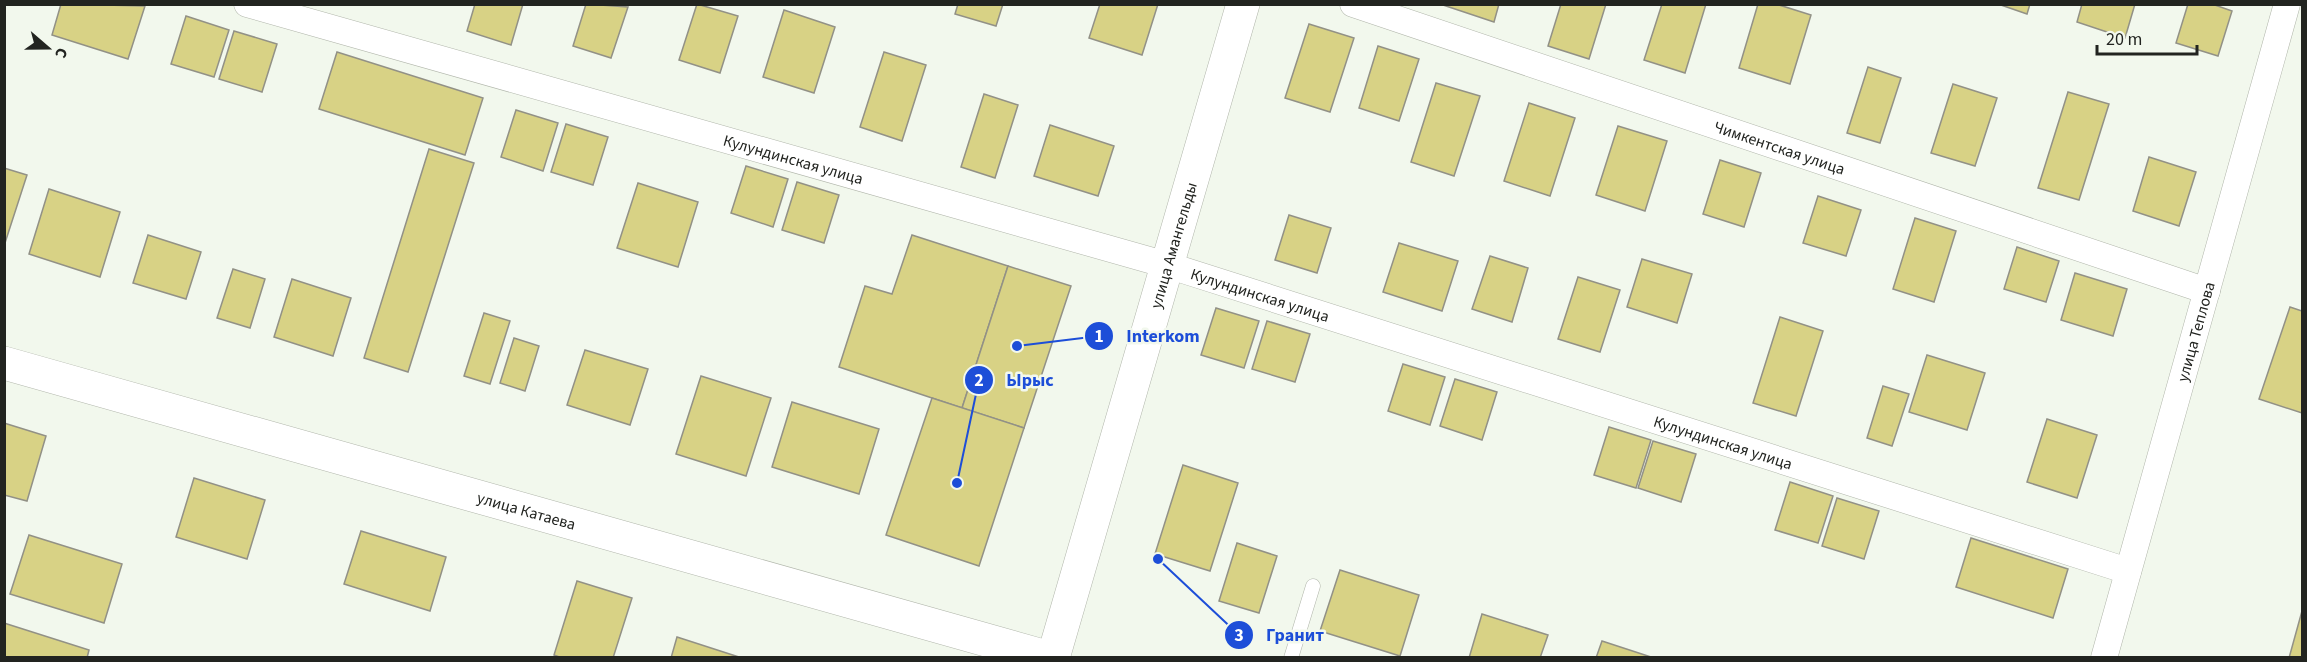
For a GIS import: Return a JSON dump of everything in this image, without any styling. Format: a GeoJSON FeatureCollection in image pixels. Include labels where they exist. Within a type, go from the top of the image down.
{"type":"FeatureCollection","features":[{"type":"Feature","properties":{"kind":"street","name":"Кулундинская улица"},"geometry":{"type":"LineString","coordinates":[[247,4],[1167,265],[2128,571]]}},
{"type":"Feature","properties":{"kind":"street","name":"улица Амангельды"},"geometry":{"type":"LineString","coordinates":[[1052,657],[1243,4]]}},
{"type":"Feature","properties":{"kind":"street","name":"Чимкентская улица"},"geometry":{"type":"LineString","coordinates":[[1353,4],[2207,291]]}},
{"type":"Feature","properties":{"kind":"street","name":"улица Теплова"},"geometry":{"type":"LineString","coordinates":[[2103,657],[2287,4]]}},
{"type":"Feature","properties":{"kind":"street","name":"улица Катаева"},"geometry":{"type":"LineString","coordinates":[[4,363],[1052,657]]}},
{"type":"Feature","properties":{"kind":"lane"},"geometry":{"type":"LineString","coordinates":[[1291,657],[1313,586]]}},
{"type":"Feature","properties":{"kind":"building"},"geometry":{"type":"Polygon","coordinates":[[[61,4],[145,6],[128,59],[52,35],[61,4]]]}},
{"type":"Feature","properties":{"kind":"building"},"geometry":{"type":"Polygon","coordinates":[[[475,4],[523,4],[511,45],[467,31],[475,4]]]}},
{"type":"Feature","properties":{"kind":"building"},"geometry":{"type":"Polygon","coordinates":[[[586,4],[628,7],[611,58],[573,46],[586,4]]]}},
{"type":"Feature","properties":{"kind":"building"},"geometry":{"type":"Polygon","coordinates":[[[697,4],[738,16],[720,73],[679,60],[697,4]]]}},
{"type":"Feature","properties":{"kind":"building"},"geometry":{"type":"Polygon","coordinates":[[[958,4],[1003,4],[996,26],[955,14],[958,4]]]}},
{"type":"Feature","properties":{"kind":"building"},"geometry":{"type":"Polygon","coordinates":[[[1100,4],[1158,4],[1142,55],[1089,38],[1100,4]]]}},
{"type":"Feature","properties":{"kind":"building"},"geometry":{"type":"Polygon","coordinates":[[[1440,4],[1499,4],[1494,22],[1440,4]]]}},
{"type":"Feature","properties":{"kind":"building"},"geometry":{"type":"Polygon","coordinates":[[[1561,4],[1606,4],[1589,59],[1548,46],[1561,4]]]}},
{"type":"Feature","properties":{"kind":"building"},"geometry":{"type":"Polygon","coordinates":[[[1662,4],[1706,4],[1685,73],[1644,60],[1662,4]]]}},
{"type":"Feature","properties":{"kind":"building"},"geometry":{"type":"Polygon","coordinates":[[[1758,4],[1776,4],[1811,15],[1790,84],[1739,68],[1758,4]]]}},
{"type":"Feature","properties":{"kind":"building"},"geometry":{"type":"Polygon","coordinates":[[[1998,4],[2030,4],[2027,14],[1998,4]]]}},
{"type":"Feature","properties":{"kind":"building"},"geometry":{"type":"Polygon","coordinates":[[[2082,4],[2135,4],[2125,38],[2077,22],[2082,4]]]}},
{"type":"Feature","properties":{"kind":"building"},"geometry":{"type":"Polygon","coordinates":[[[2188,4],[2212,4],[2232,11],[2218,56],[2176,43],[2188,4]]]}},
{"type":"Feature","properties":{"kind":"building"},"geometry":{"type":"Polygon","coordinates":[[[784,10],[835,27],[814,93],[763,77],[784,10]]]}},
{"type":"Feature","properties":{"kind":"building"},"geometry":{"type":"Polygon","coordinates":[[[186,16],[229,30],[214,77],[171,64],[186,16]]]}},
{"type":"Feature","properties":{"kind":"building"},"geometry":{"type":"Polygon","coordinates":[[[1309,24],[1354,38],[1330,112],[1285,98],[1309,24]]]}},
{"type":"Feature","properties":{"kind":"building"},"geometry":{"type":"Polygon","coordinates":[[[234,31],[277,44],[262,92],[219,79],[234,31]]]}},
{"type":"Feature","properties":{"kind":"building"},"geometry":{"type":"Polygon","coordinates":[[[1378,46],[1419,59],[1399,121],[1359,108],[1378,46]]]}},
{"type":"Feature","properties":{"kind":"building"},"geometry":{"type":"Polygon","coordinates":[[[337,52],[483,98],[465,155],[319,109],[337,52]]]}},
{"type":"Feature","properties":{"kind":"building"},"geometry":{"type":"Polygon","coordinates":[[[884,52],[926,65],[902,141],[860,127],[884,52]]]}},
{"type":"Feature","properties":{"kind":"building"},"geometry":{"type":"Polygon","coordinates":[[[1868,67],[1901,78],[1880,143],[1847,133],[1868,67]]]}},
{"type":"Feature","properties":{"kind":"building"},"geometry":{"type":"Polygon","coordinates":[[[1436,83],[1480,96],[1454,176],[1411,162],[1436,83]]]}},
{"type":"Feature","properties":{"kind":"building"},"geometry":{"type":"Polygon","coordinates":[[[1953,84],[1997,98],[1975,166],[1931,153],[1953,84]]]}},
{"type":"Feature","properties":{"kind":"building"},"geometry":{"type":"Polygon","coordinates":[[[2068,92],[2109,104],[2079,200],[2038,188],[2068,92]]]}},
{"type":"Feature","properties":{"kind":"building"},"geometry":{"type":"Polygon","coordinates":[[[984,94],[1018,105],[995,178],[961,167],[984,94]]]}},
{"type":"Feature","properties":{"kind":"building"},"geometry":{"type":"Polygon","coordinates":[[[1529,103],[1575,118],[1550,196],[1504,181],[1529,103]]]}},
{"type":"Feature","properties":{"kind":"building"},"geometry":{"type":"Polygon","coordinates":[[[516,110],[558,123],[543,171],[501,157],[516,110]]]}},
{"type":"Feature","properties":{"kind":"building"},"geometry":{"type":"Polygon","coordinates":[[[566,124],[608,137],[593,185],[551,172],[566,124]]]}},
{"type":"Feature","properties":{"kind":"building"},"geometry":{"type":"Polygon","coordinates":[[[1050,125],[1114,146],[1098,196],[1034,176],[1050,125]]]}},
{"type":"Feature","properties":{"kind":"building"},"geometry":{"type":"Polygon","coordinates":[[[1618,126],[1667,141],[1645,211],[1596,195],[1618,126]]]}},
{"type":"Feature","properties":{"kind":"building"},"geometry":{"type":"Polygon","coordinates":[[[429,149],[474,163],[408,372],[364,358],[429,149]]]}},
{"type":"Feature","properties":{"kind":"building"},"geometry":{"type":"Polygon","coordinates":[[[2149,157],[2196,172],[2179,226],[2133,211],[2149,157]]]}},
{"type":"Feature","properties":{"kind":"building"},"geometry":{"type":"Polygon","coordinates":[[[1720,160],[1761,173],[1744,227],[1703,214],[1720,160]]]}},
{"type":"Feature","properties":{"kind":"building"},"geometry":{"type":"Polygon","coordinates":[[[746,166],[788,179],[773,227],[731,213],[746,166]]]}},
{"type":"Feature","properties":{"kind":"building"},"geometry":{"type":"Polygon","coordinates":[[[4,168],[27,175],[4,246],[4,168]]]}},
{"type":"Feature","properties":{"kind":"building"},"geometry":{"type":"Polygon","coordinates":[[[797,182],[839,195],[824,243],[782,230],[797,182]]]}},
{"type":"Feature","properties":{"kind":"building"},"geometry":{"type":"Polygon","coordinates":[[[638,183],[698,202],[678,267],[617,248],[638,183]]]}},
{"type":"Feature","properties":{"kind":"building"},"geometry":{"type":"Polygon","coordinates":[[[49,189],[120,212],[100,277],[29,254],[49,189]]]}},
{"type":"Feature","properties":{"kind":"building"},"geometry":{"type":"Polygon","coordinates":[[[1818,196],[1861,210],[1846,256],[1803,243],[1818,196]]]}},
{"type":"Feature","properties":{"kind":"building"},"geometry":{"type":"Polygon","coordinates":[[[1289,215],[1331,228],[1317,273],[1275,260],[1289,215]]]}},
{"type":"Feature","properties":{"kind":"building"},"geometry":{"type":"Polygon","coordinates":[[[1915,218],[1956,231],[1934,302],[1893,289],[1915,218]]]}},
{"type":"Feature","properties":{"kind":"building"},"geometry":{"type":"Polygon","coordinates":[[[148,235],[201,252],[186,299],[133,283],[148,235]]]}},
{"type":"Feature","properties":{"kind":"building"},"geometry":{"type":"Polygon","coordinates":[[[912,235],[1008,266],[962,408],[839,367],[865,286],[892,294],[912,235]]]}},
{"type":"Feature","properties":{"kind":"building"},"geometry":{"type":"Polygon","coordinates":[[[1399,243],[1458,261],[1442,311],[1383,292],[1399,243]]]}},
{"type":"Feature","properties":{"kind":"building"},"geometry":{"type":"Polygon","coordinates":[[[2017,247],[2059,261],[2046,302],[2004,289],[2017,247]]]}},
{"type":"Feature","properties":{"kind":"building"},"geometry":{"type":"Polygon","coordinates":[[[1490,256],[1528,268],[1512,322],[1472,309],[1490,256]]]}},
{"type":"Feature","properties":{"kind":"building"},"geometry":{"type":"Polygon","coordinates":[[[1642,259],[1692,274],[1677,323],[1627,307],[1642,259]]]}},
{"type":"Feature","properties":{"kind":"building"},"geometry":{"type":"Polygon","coordinates":[[[1008,266],[1071,286],[1024,428],[962,408],[1008,266]]]}},
{"type":"Feature","properties":{"kind":"building"},"geometry":{"type":"Polygon","coordinates":[[[233,269],[265,279],[250,328],[217,318],[233,269]]]}},
{"type":"Feature","properties":{"kind":"building"},"geometry":{"type":"Polygon","coordinates":[[[2075,273],[2127,289],[2113,336],[2061,320],[2075,273]]]}},
{"type":"Feature","properties":{"kind":"building"},"geometry":{"type":"Polygon","coordinates":[[[1578,277],[1620,290],[1600,352],[1558,339],[1578,277]]]}},
{"type":"Feature","properties":{"kind":"building"},"geometry":{"type":"Polygon","coordinates":[[[292,279],[351,298],[333,356],[274,337],[292,279]]]}},
{"type":"Feature","properties":{"kind":"building"},"geometry":{"type":"Polygon","coordinates":[[[2290,307],[2302,311],[2302,413],[2259,399],[2290,307]]]}},
{"type":"Feature","properties":{"kind":"building"},"geometry":{"type":"Polygon","coordinates":[[[1216,308],[1259,321],[1244,368],[1201,355],[1216,308]]]}},
{"type":"Feature","properties":{"kind":"building"},"geometry":{"type":"Polygon","coordinates":[[[484,313],[510,321],[490,384],[464,376],[484,313]]]}},
{"type":"Feature","properties":{"kind":"building"},"geometry":{"type":"Polygon","coordinates":[[[1780,317],[1823,331],[1796,416],[1753,403],[1780,317]]]}},
{"type":"Feature","properties":{"kind":"building"},"geometry":{"type":"Polygon","coordinates":[[[1267,321],[1310,334],[1295,382],[1252,369],[1267,321]]]}},
{"type":"Feature","properties":{"kind":"building"},"geometry":{"type":"Polygon","coordinates":[[[514,338],[539,346],[525,391],[500,383],[514,338]]]}},
{"type":"Feature","properties":{"kind":"building"},"geometry":{"type":"Polygon","coordinates":[[[585,350],[648,369],[630,425],[567,405],[585,350]]]}},
{"type":"Feature","properties":{"kind":"building"},"geometry":{"type":"Polygon","coordinates":[[[1927,355],[1985,373],[1967,430],[1909,412],[1927,355]]]}},
{"type":"Feature","properties":{"kind":"building"},"geometry":{"type":"Polygon","coordinates":[[[1403,364],[1445,377],[1430,425],[1388,411],[1403,364]]]}},
{"type":"Feature","properties":{"kind":"building"},"geometry":{"type":"Polygon","coordinates":[[[701,376],[771,398],[746,476],[676,454],[701,376]]]}},
{"type":"Feature","properties":{"kind":"building"},"geometry":{"type":"Polygon","coordinates":[[[1455,379],[1497,392],[1482,440],[1440,426],[1455,379]]]}},
{"type":"Feature","properties":{"kind":"building"},"geometry":{"type":"Polygon","coordinates":[[[1883,386],[1909,394],[1892,446],[1867,438],[1883,386]]]}},
{"type":"Feature","properties":{"kind":"building"},"geometry":{"type":"Polygon","coordinates":[[[932,398],[1024,428],[979,566],[886,535],[932,398]]]}},
{"type":"Feature","properties":{"kind":"building"},"geometry":{"type":"Polygon","coordinates":[[[792,402],[879,429],[859,494],[772,467],[792,402]]]}},
{"type":"Feature","properties":{"kind":"building"},"geometry":{"type":"Polygon","coordinates":[[[2047,419],[2097,435],[2077,498],[2027,482],[2047,419]]]}},
{"type":"Feature","properties":{"kind":"building"},"geometry":{"type":"Polygon","coordinates":[[[4,423],[46,436],[27,501],[4,495],[4,423]]]}},
{"type":"Feature","properties":{"kind":"building"},"geometry":{"type":"Polygon","coordinates":[[[1609,427],[1651,440],[1636,488],[1594,475],[1609,427]]]}},
{"type":"Feature","properties":{"kind":"building"},"geometry":{"type":"Polygon","coordinates":[[[1653,441],[1696,454],[1681,502],[1638,488],[1653,441]]]}},
{"type":"Feature","properties":{"kind":"building"},"geometry":{"type":"Polygon","coordinates":[[[1183,465],[1238,483],[1210,571],[1155,554],[1183,465]]]}},
{"type":"Feature","properties":{"kind":"building"},"geometry":{"type":"Polygon","coordinates":[[[194,478],[265,500],[247,559],[176,537],[194,478]]]}},
{"type":"Feature","properties":{"kind":"building"},"geometry":{"type":"Polygon","coordinates":[[[1790,482],[1833,496],[1818,543],[1775,530],[1790,482]]]}},
{"type":"Feature","properties":{"kind":"building"},"geometry":{"type":"Polygon","coordinates":[[[1837,498],[1879,511],[1864,559],[1822,546],[1837,498]]]}},
{"type":"Feature","properties":{"kind":"building"},"geometry":{"type":"Polygon","coordinates":[[[361,531],[446,557],[430,611],[344,584],[361,531]]]}},
{"type":"Feature","properties":{"kind":"building"},"geometry":{"type":"Polygon","coordinates":[[[29,535],[122,564],[104,623],[10,594],[29,535]]]}},
{"type":"Feature","properties":{"kind":"building"},"geometry":{"type":"Polygon","coordinates":[[[1971,538],[2068,569],[2053,618],[1956,587],[1971,538]]]}},
{"type":"Feature","properties":{"kind":"building"},"geometry":{"type":"Polygon","coordinates":[[[1237,543],[1277,556],[1259,613],[1219,601],[1237,543]]]}},
{"type":"Feature","properties":{"kind":"building"},"geometry":{"type":"Polygon","coordinates":[[[1340,570],[1419,595],[1400,656],[1320,631],[1340,570]]]}},
{"type":"Feature","properties":{"kind":"building"},"geometry":{"type":"Polygon","coordinates":[[[577,581],[632,598],[613,658],[562,658],[554,655],[577,581]]]}},
{"type":"Feature","properties":{"kind":"building"},"geometry":{"type":"Polygon","coordinates":[[[2302,611],[2302,658],[2289,658],[2302,611]]]}},
{"type":"Feature","properties":{"kind":"building"},"geometry":{"type":"Polygon","coordinates":[[[1482,614],[1548,635],[1540,658],[1469,658],[1482,614]]]}},
{"type":"Feature","properties":{"kind":"building"},"geometry":{"type":"Polygon","coordinates":[[[4,623],[89,650],[87,658],[4,658],[4,623]]]}},
{"type":"Feature","properties":{"kind":"building"},"geometry":{"type":"Polygon","coordinates":[[[677,637],[742,658],[671,658],[677,637]]]}},
{"type":"Feature","properties":{"kind":"building"},"geometry":{"type":"Polygon","coordinates":[[[1602,641],[1654,658],[1596,658],[1602,641]]]}},
{"type":"Feature","properties":{"kind":"place","name":"Interkom"},"geometry":{"type":"Point","coordinates":[1017,346]}},
{"type":"Feature","properties":{"kind":"place","name":"Ырыс"},"geometry":{"type":"Point","coordinates":[957,483]}},
{"type":"Feature","properties":{"kind":"place","name":"Гранит"},"geometry":{"type":"Point","coordinates":[1158,559]}}]}
